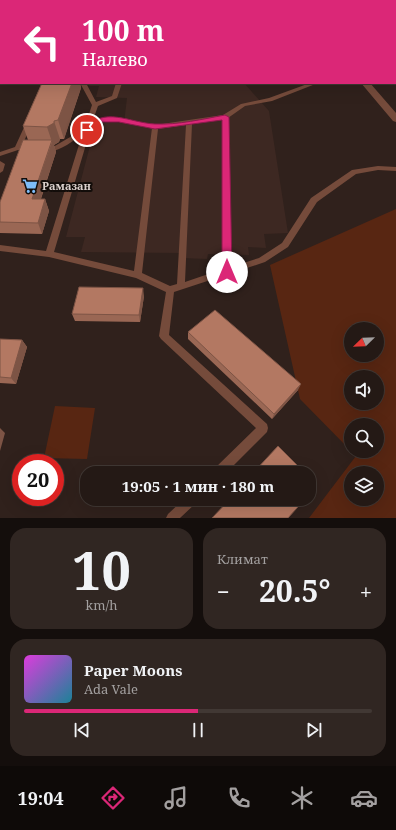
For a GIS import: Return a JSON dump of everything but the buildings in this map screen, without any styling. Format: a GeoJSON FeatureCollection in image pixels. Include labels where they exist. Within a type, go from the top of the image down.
{"type":"FeatureCollection","features":[{"type":"Feature","properties":{"kind":"street"},"geometry":{"type":"LineString","coordinates":[[366,84],[396,119]]}},
{"type":"Feature","properties":{"kind":"lane"},"geometry":{"type":"LineString","coordinates":[[49,254],[95,105],[84,84]]}},
{"type":"Feature","properties":{"kind":"lane"},"geometry":{"type":"LineString","coordinates":[[95,105],[115,97],[119,84]]}},
{"type":"Feature","properties":{"kind":"lane"},"geometry":{"type":"LineString","coordinates":[[0,154],[18,148],[54,149],[87,130],[98,120],[119,120],[155,127],[225,117],[244,106],[270,100],[312,84]]}},
{"type":"Feature","properties":{"kind":"lane"},"geometry":{"type":"LineString","coordinates":[[225,117],[227,272]]}},
{"type":"Feature","properties":{"kind":"lane"},"geometry":{"type":"LineString","coordinates":[[18,148],[30,119]]}},
{"type":"Feature","properties":{"kind":"lane"},"geometry":{"type":"LineString","coordinates":[[181,286],[189,123]]}},
{"type":"Feature","properties":{"kind":"lane"},"geometry":{"type":"LineString","coordinates":[[138,275],[155,127]]}},
{"type":"Feature","properties":{"kind":"lane"},"geometry":{"type":"LineString","coordinates":[[0,163],[2,164],[0,171]]}},
{"type":"Feature","properties":{"kind":"lane"},"geometry":{"type":"LineString","coordinates":[[0,248],[49,254],[138,275],[170,290],[262,260],[285,245],[314,200],[354,172],[378,168],[396,169]]}},
{"type":"Feature","properties":{"kind":"lane"},"geometry":{"type":"LineString","coordinates":[[170,290],[164,336],[263,428],[225,466]]}},
{"type":"Feature","properties":{"kind":"lane"},"geometry":{"type":"LineString","coordinates":[[172,518],[185,506]]}},
{"type":"Feature","properties":{"kind":"shaded area"},"geometry":{"type":"Polygon","coordinates":[[[90,84],[245,84],[269,111],[288,233],[264,234],[266,248],[248,247],[249,255],[208,254],[207,259],[182,258],[182,253],[81,252],[85,237],[66,237],[96,123],[124,123],[127,98],[96,97],[99,86],[89,86],[90,84]]]}},
{"type":"Feature","properties":{"kind":"shaded area"},"geometry":{"type":"Polygon","coordinates":[[[396,209],[396,518],[309,518],[344,472],[344,506],[384,506],[384,466],[348,466],[354,458],[384,458],[384,418],[344,418],[344,444],[300,399],[270,265],[396,209]]]}},
{"type":"Feature","properties":{"kind":"shaded area"},"geometry":{"type":"Polygon","coordinates":[[[55,406],[95,408],[87,459],[64,458],[64,454],[45,454],[55,406]]]}},
{"type":"Feature","properties":{"kind":"place","name":"Рамазан"},"geometry":{"type":"Point","coordinates":[30,186]}},
{"type":"Feature","properties":{"kind":"route"},"geometry":{"type":"LineString","coordinates":[[87,130],[98,120],[119,120],[155,127],[225,117],[227,272]]}}]}
